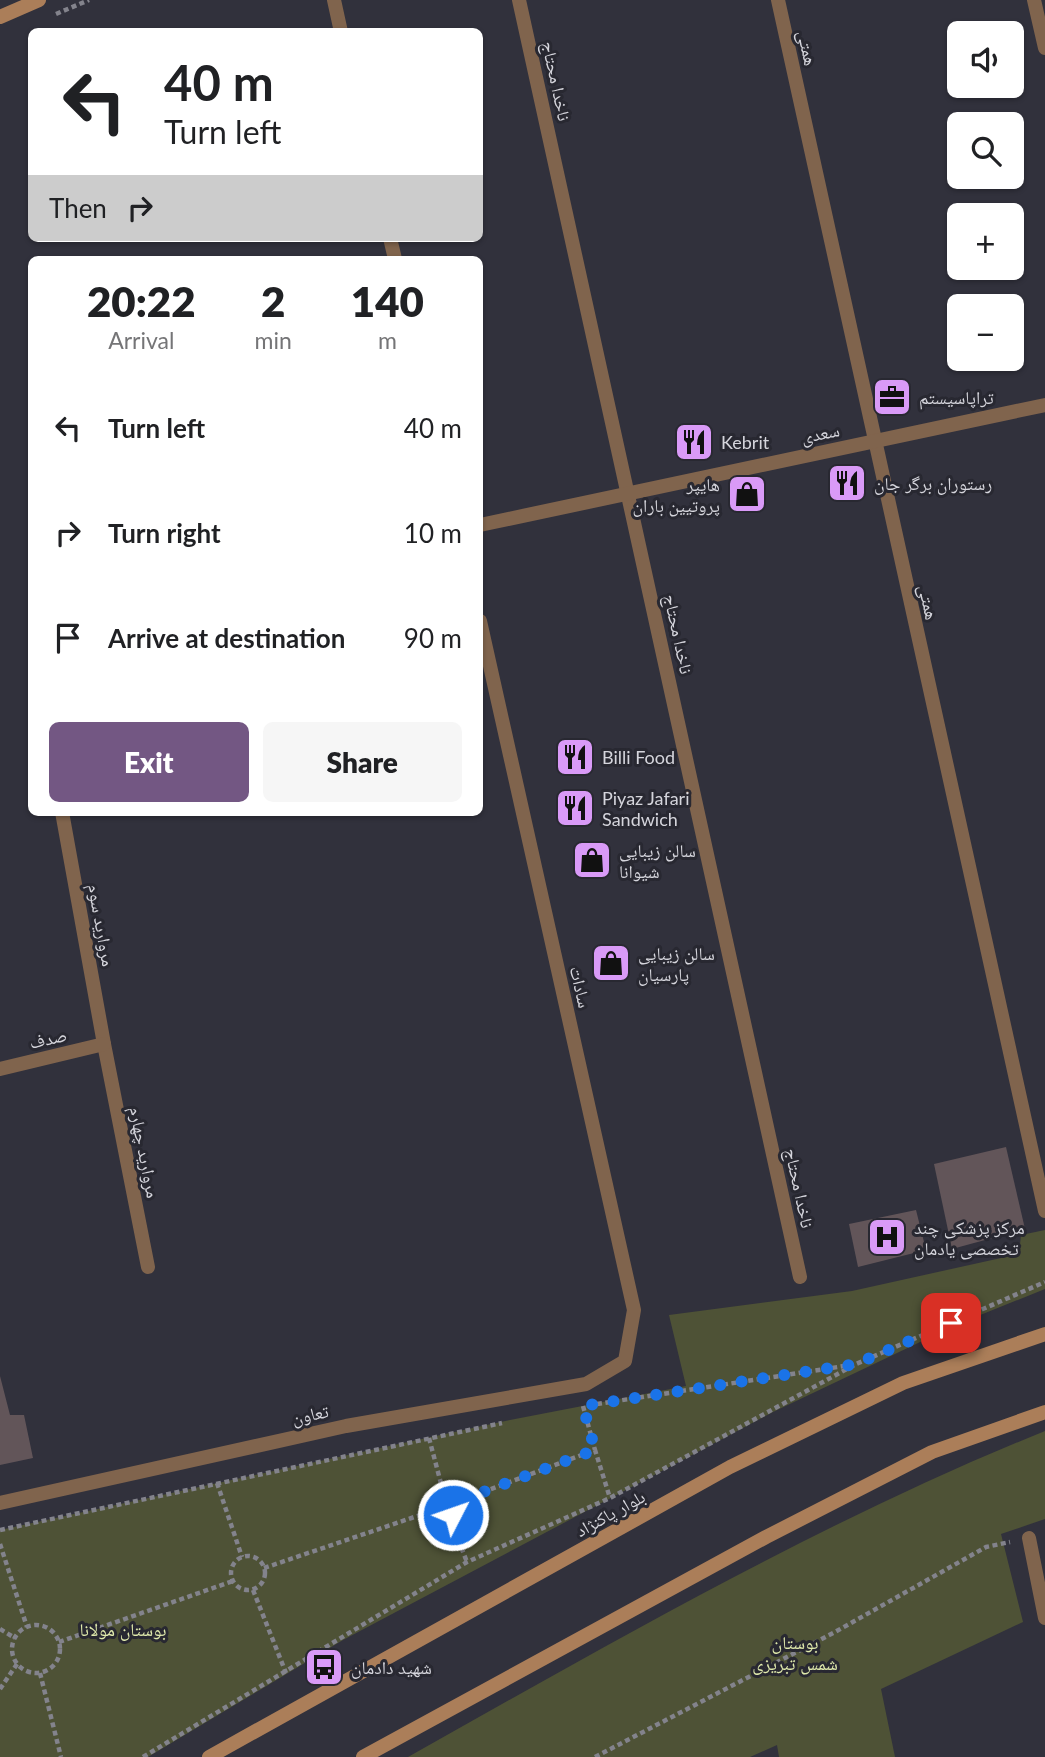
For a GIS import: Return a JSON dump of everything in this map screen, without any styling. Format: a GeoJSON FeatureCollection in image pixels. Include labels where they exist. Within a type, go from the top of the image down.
{"type":"FeatureCollection","features":[{"type":"Feature","properties":{"kind":"main road"},"geometry":{"type":"LineString","coordinates":[[0,17],[39,0]]}},
{"type":"Feature","properties":{"kind":"main road","name":"بلوار پاکنژاد"},"geometry":{"type":"LineString","coordinates":[[209,1757],[730,1467],[903,1383],[1045,1334]]}},
{"type":"Feature","properties":{"kind":"main road"},"geometry":{"type":"LineString","coordinates":[[363,1757],[766,1538],[932,1452],[1045,1412]]}},
{"type":"Feature","properties":{"kind":"street"},"geometry":{"type":"LineString","coordinates":[[334,0],[340,28]]}},
{"type":"Feature","properties":{"kind":"street","name":"ناخدا محتاج"},"geometry":{"type":"LineString","coordinates":[[519,0],[800,1277]]}},
{"type":"Feature","properties":{"kind":"street","name":"همتی"},"geometry":{"type":"LineString","coordinates":[[778,0],[1045,1211]]}},
{"type":"Feature","properties":{"kind":"street"},"geometry":{"type":"LineString","coordinates":[[1034,0],[1045,48]]}},
{"type":"Feature","properties":{"kind":"street","name":"سعدی"},"geometry":{"type":"LineString","coordinates":[[483,525],[1045,405]]}},
{"type":"Feature","properties":{"kind":"street","name":"سادات"},"geometry":{"type":"LineString","coordinates":[[483,634],[634,1310],[625,1361]]}},
{"type":"Feature","properties":{"kind":"street","name":"مروارید سوم"},"geometry":{"type":"LineString","coordinates":[[63,816],[104,1044]]}},
{"type":"Feature","properties":{"kind":"street","name":"صدف"},"geometry":{"type":"LineString","coordinates":[[0,1069],[104,1044]]}},
{"type":"Feature","properties":{"kind":"street","name":"مروارید چهارم"},"geometry":{"type":"LineString","coordinates":[[104,1044],[148,1267]]}},
{"type":"Feature","properties":{"kind":"street","name":"تعاون"},"geometry":{"type":"LineString","coordinates":[[0,1503],[346,1426],[586,1384],[625,1361]]}},
{"type":"Feature","properties":{"kind":"street"},"geometry":{"type":"LineString","coordinates":[[1029,1538],[1045,1618]]}},
{"type":"Feature","properties":{"kind":"path"},"geometry":{"type":"LineString","coordinates":[[144,1757],[467,1562],[610,1498],[856,1364],[1045,1282]]}},
{"type":"Feature","properties":{"kind":"path"},"geometry":{"type":"LineString","coordinates":[[570,1409],[856,1364]]}},
{"type":"Feature","properties":{"kind":"path"},"geometry":{"type":"LineString","coordinates":[[583,1406],[610,1498]]}},
{"type":"Feature","properties":{"kind":"path"},"geometry":{"type":"LineString","coordinates":[[0,1530],[506,1422]]}},
{"type":"Feature","properties":{"kind":"path"},"geometry":{"type":"LineString","coordinates":[[429,1437],[443,1491]]}},
{"type":"Feature","properties":{"kind":"path"},"geometry":{"type":"LineString","coordinates":[[459,1501],[595,1450]]}},
{"type":"Feature","properties":{"kind":"path"},"geometry":{"type":"LineString","coordinates":[[217,1483],[242,1558]]}},
{"type":"Feature","properties":{"kind":"path"},"geometry":{"type":"LineString","coordinates":[[443,1491],[451,1492],[459,1501],[458,1509],[449,1516],[441,1516],[435,1510],[435,1499],[443,1491]]}},
{"type":"Feature","properties":{"kind":"path"},"geometry":{"type":"LineString","coordinates":[[264,1568],[435,1510]]}},
{"type":"Feature","properties":{"kind":"path"},"geometry":{"type":"LineString","coordinates":[[449,1516],[467,1562]]}},
{"type":"Feature","properties":{"kind":"path"},"geometry":{"type":"LineString","coordinates":[[595,1757],[835,1632],[986,1547],[1029,1538]]}},
{"type":"Feature","properties":{"kind":"path"},"geometry":{"type":"LineString","coordinates":[[0,1545],[27,1627]]}},
{"type":"Feature","properties":{"kind":"path"},"geometry":{"type":"LineString","coordinates":[[253,1557],[264,1568],[264,1578],[253,1590],[239,1588],[233,1581],[233,1565],[242,1558],[253,1557]]}},
{"type":"Feature","properties":{"kind":"path"},"geometry":{"type":"LineString","coordinates":[[59,1642],[233,1581]]}},
{"type":"Feature","properties":{"kind":"path"},"geometry":{"type":"LineString","coordinates":[[253,1590],[286,1673]]}},
{"type":"Feature","properties":{"kind":"path"},"geometry":{"type":"LineString","coordinates":[[43,1626],[55,1635],[59,1642],[60,1650],[54,1665],[40,1673],[27,1671],[17,1664],[13,1651],[15,1638],[27,1627],[43,1626]]}},
{"type":"Feature","properties":{"kind":"path"},"geometry":{"type":"LineString","coordinates":[[0,1629],[15,1638]]}},
{"type":"Feature","properties":{"kind":"path"},"geometry":{"type":"LineString","coordinates":[[320,1653],[324,1667]]}},
{"type":"Feature","properties":{"kind":"path"},"geometry":{"type":"LineString","coordinates":[[0,1689],[17,1664]]}},
{"type":"Feature","properties":{"kind":"path"},"geometry":{"type":"LineString","coordinates":[[40,1673],[61,1757]]}},
{"type":"Feature","properties":{"kind":"green space","name":"بوستان مولانا"},"geometry":{"type":"Polygon","coordinates":[[[1045,1230],[1045,1289],[958,1324],[773,1412],[343,1640],[148,1757],[0,1757],[0,1530],[510,1420],[686,1386],[669,1315],[852,1291],[1019,1254],[1021,1235],[1045,1230]]]}},
{"type":"Feature","properties":{"kind":"green space","name":"بوستان شمس تبریزی"},"geometry":{"type":"Polygon","coordinates":[[[1045,1431],[1045,1519],[1001,1534],[1023,1622],[881,1689],[895,1757],[779,1757],[777,1745],[750,1757],[408,1757],[643,1626],[801,1542],[881,1503],[1045,1431]]]}},
{"type":"Feature","properties":{"kind":"building"},"geometry":{"type":"Polygon","coordinates":[[[1006,1147],[1025,1229],[952,1249],[934,1164],[1006,1147]]]}},
{"type":"Feature","properties":{"kind":"building","name":"مرکز پزشکی چند تخصصی یادمان"},"geometry":{"type":"Polygon","coordinates":[[[916,1210],[926,1250],[858,1267],[849,1224],[916,1210]]]}},
{"type":"Feature","properties":{"kind":"building"},"geometry":{"type":"Polygon","coordinates":[[[0,1376],[10,1415],[24,1415],[33,1458],[0,1465],[0,1376]]]}},
{"type":"Feature","properties":{"kind":"place","name":"تراپاسیستم"},"geometry":{"type":"Point","coordinates":[892,397]}},
{"type":"Feature","properties":{"kind":"place","name":"Kebrit"},"geometry":{"type":"Point","coordinates":[694,442]}},
{"type":"Feature","properties":{"kind":"place","name":"رستوران برگر جان"},"geometry":{"type":"Point","coordinates":[847,483]}},
{"type":"Feature","properties":{"kind":"place","name":"هایپر پروتیین باران"},"geometry":{"type":"Point","coordinates":[747,494]}},
{"type":"Feature","properties":{"kind":"place","name":"Billi Food"},"geometry":{"type":"Point","coordinates":[575,757]}},
{"type":"Feature","properties":{"kind":"place","name":"Piyaz Jafari Sandwich"},"geometry":{"type":"Point","coordinates":[575,808]}},
{"type":"Feature","properties":{"kind":"place","name":"سالن زیبایی شیوانا"},"geometry":{"type":"Point","coordinates":[592,860]}},
{"type":"Feature","properties":{"kind":"place","name":"سالن زیبایی پارسیان"},"geometry":{"type":"Point","coordinates":[611,963]}},
{"type":"Feature","properties":{"kind":"place","name":"مرکز پزشکی چند تخصصی یادمان"},"geometry":{"type":"Point","coordinates":[887,1237]}},
{"type":"Feature","properties":{"kind":"place","name":"شهید دادمان"},"geometry":{"type":"Point","coordinates":[324,1667]}},
{"type":"Feature","properties":{"kind":"route"},"geometry":{"type":"LineString","coordinates":[[453,1515],[458,1509],[459,1501],[595,1450],[583,1406],[856,1364],[951,1323]]}}]}
